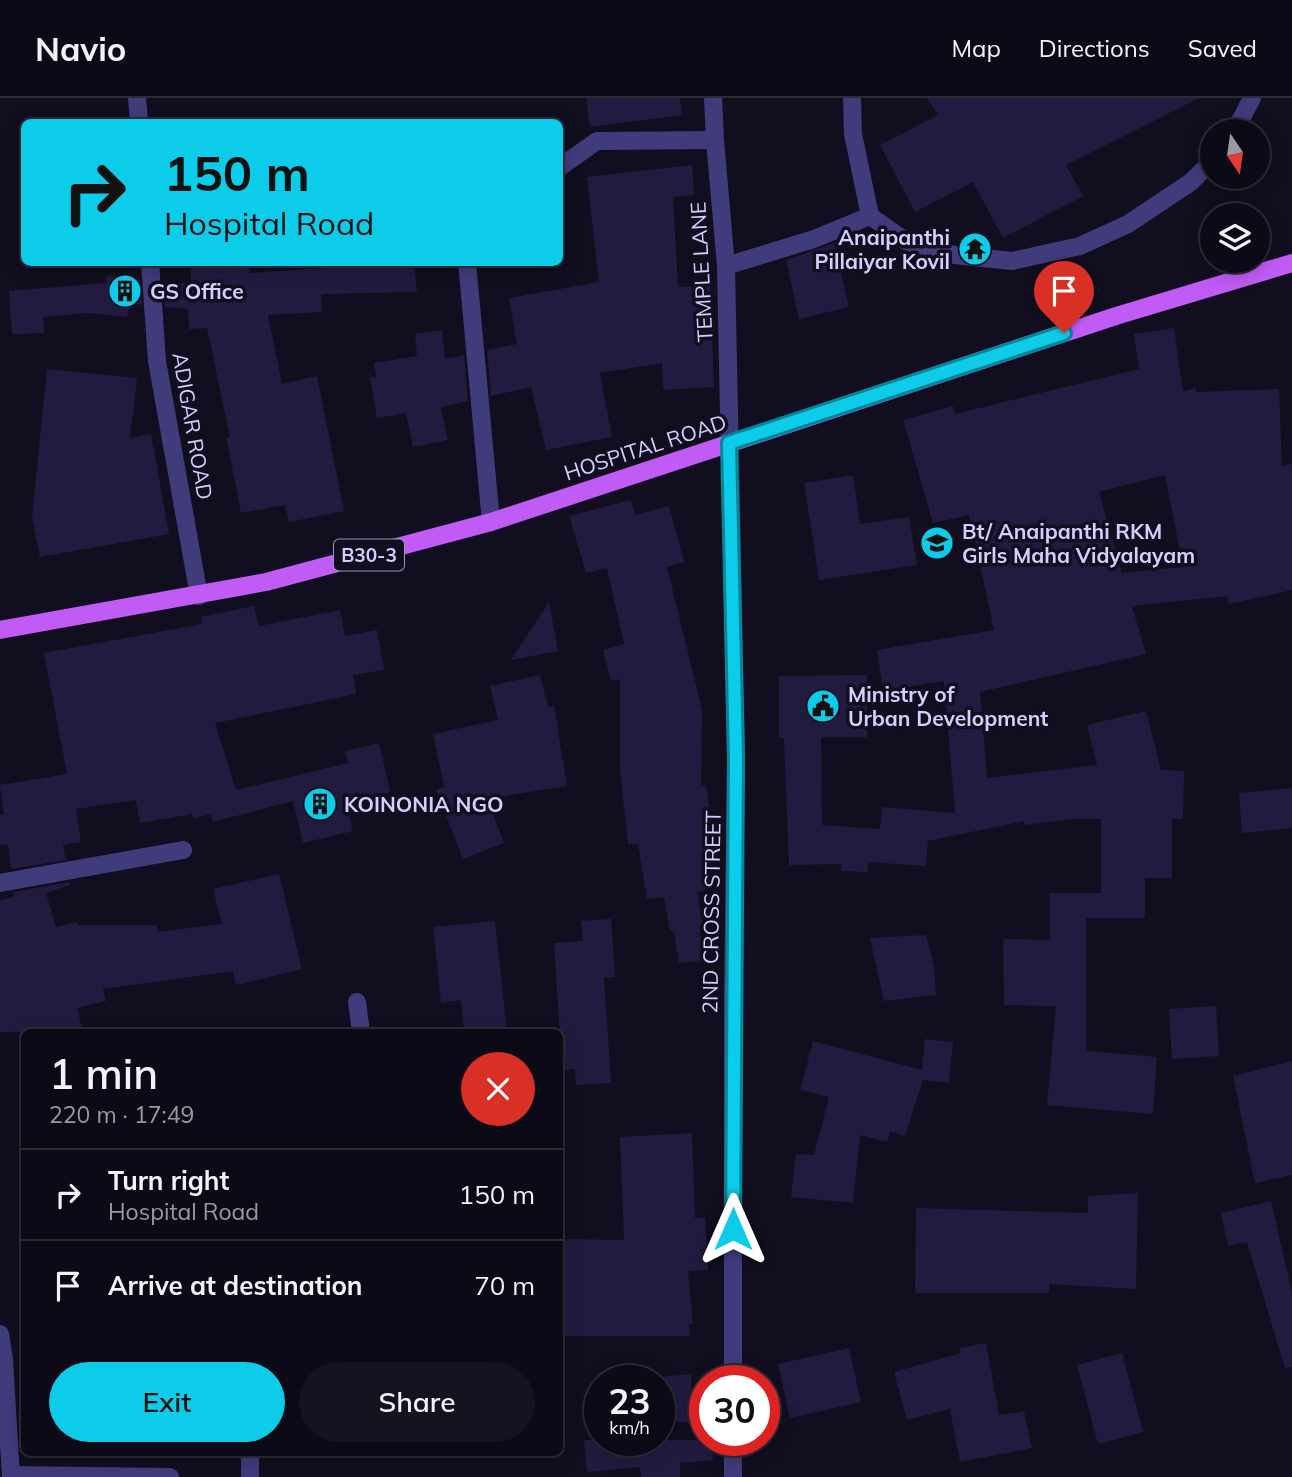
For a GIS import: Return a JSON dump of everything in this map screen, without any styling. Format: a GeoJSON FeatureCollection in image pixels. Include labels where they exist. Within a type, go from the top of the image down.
{"type":"FeatureCollection","features":[{"type":"Feature","properties":{"kind":"main road","name":"HOSPITAL ROAD"},"geometry":{"type":"LineString","coordinates":[[0,630],[266,582],[491,522],[1116,316],[1292,263]]}},
{"type":"Feature","properties":{"kind":"street"},"geometry":{"type":"LineString","coordinates":[[138,98],[139,119]]}},
{"type":"Feature","properties":{"kind":"street","name":"TEMPLE LANE"},"geometry":{"type":"LineString","coordinates":[[713,98],[726,266],[729,443]]}},
{"type":"Feature","properties":{"kind":"street"},"geometry":{"type":"LineString","coordinates":[[852,98],[853,134],[870,216],[907,242],[954,255],[1012,261],[1080,246],[1128,224],[1191,182],[1200,173]]}},
{"type":"Feature","properties":{"kind":"street"},"geometry":{"type":"LineString","coordinates":[[1241,119],[1252,98]]}},
{"type":"Feature","properties":{"kind":"street"},"geometry":{"type":"LineString","coordinates":[[563,165],[597,141],[715,140]]}},
{"type":"Feature","properties":{"kind":"street"},"geometry":{"type":"LineString","coordinates":[[726,266],[814,239],[870,216]]}},
{"type":"Feature","properties":{"kind":"street","name":"ADIGAR ROAD"},"geometry":{"type":"LineString","coordinates":[[150,266],[158,361],[199,596]]}},
{"type":"Feature","properties":{"kind":"street"},"geometry":{"type":"LineString","coordinates":[[467,266],[491,522]]}},
{"type":"Feature","properties":{"kind":"street","name":"2ND CROSS STREET"},"geometry":{"type":"LineString","coordinates":[[729,443],[736,758],[733,1365]]}},
{"type":"Feature","properties":{"kind":"street"},"geometry":{"type":"LineString","coordinates":[[0,883],[183,850]]}},
{"type":"Feature","properties":{"kind":"street"},"geometry":{"type":"LineString","coordinates":[[358,1002],[361,1029]]}},
{"type":"Feature","properties":{"kind":"street"},"geometry":{"type":"LineString","coordinates":[[0,1334],[11,1476],[170,1477]]}},
{"type":"Feature","properties":{"kind":"street"},"geometry":{"type":"LineString","coordinates":[[250,1456],[250,1477]]}},
{"type":"Feature","properties":{"kind":"street"},"geometry":{"type":"LineString","coordinates":[[733,1456],[733,1477]]}},
{"type":"Feature","properties":{"kind":"building"},"geometry":{"type":"Polygon","coordinates":[[[586,98],[680,98],[682,115],[590,127],[586,98]]]}},
{"type":"Feature","properties":{"kind":"building"},"geometry":{"type":"Polygon","coordinates":[[[927,98],[1199,98],[1066,165],[1083,196],[1003,238],[973,182],[915,212],[880,145],[938,115],[927,98]]]}},
{"type":"Feature","properties":{"kind":"building"},"geometry":{"type":"Polygon","coordinates":[[[692,165],[694,195],[673,197],[678,287],[710,286],[714,387],[663,390],[662,363],[600,373],[612,437],[546,450],[531,387],[491,396],[487,350],[517,344],[509,298],[599,282],[587,177],[692,165]]]}},
{"type":"Feature","properties":{"kind":"building"},"geometry":{"type":"Polygon","coordinates":[[[834,243],[849,307],[799,319],[786,260],[834,243]]]}},
{"type":"Feature","properties":{"kind":"building"},"geometry":{"type":"Polygon","coordinates":[[[191,266],[249,266],[249,273],[323,266],[414,266],[417,292],[321,294],[322,312],[268,315],[282,384],[317,376],[344,511],[289,522],[285,505],[241,513],[226,437],[230,437],[207,328],[189,329],[188,309],[165,307],[163,281],[191,284],[191,266]]]}},
{"type":"Feature","properties":{"kind":"building"},"geometry":{"type":"Polygon","coordinates":[[[107,275],[140,279],[142,305],[129,303],[127,317],[88,313],[43,317],[44,333],[12,334],[9,291],[106,283],[107,275]]]}},
{"type":"Feature","properties":{"kind":"building"},"geometry":{"type":"Polygon","coordinates":[[[1174,328],[1183,391],[1196,388],[1196,392],[1279,389],[1282,466],[1292,464],[1292,590],[1229,604],[1227,596],[1132,606],[1146,654],[980,692],[987,778],[1097,765],[1087,725],[1146,711],[1161,770],[1184,771],[1183,819],[1172,819],[1172,878],[1145,878],[1145,918],[1086,918],[1086,1051],[1157,1057],[1153,1114],[1047,1105],[1056,1006],[1004,1005],[1003,939],[1050,940],[1050,893],[1101,893],[1101,819],[1073,819],[1024,825],[1024,821],[928,841],[926,866],[868,862],[867,872],[841,871],[842,864],[789,865],[784,738],[779,738],[779,676],[867,675],[867,737],[821,737],[822,825],[880,829],[882,807],[955,813],[944,681],[883,691],[877,650],[994,630],[969,515],[933,523],[903,420],[953,406],[955,414],[1139,369],[1134,334],[1174,328]],[[1165,475],[1099,492],[1122,573],[1183,567],[1165,475]]]}},
{"type":"Feature","properties":{"kind":"building"},"geometry":{"type":"Polygon","coordinates":[[[442,330],[445,359],[464,355],[468,401],[441,407],[448,440],[413,447],[406,413],[377,418],[370,378],[376,377],[374,363],[417,356],[415,334],[442,330]]]}},
{"type":"Feature","properties":{"kind":"building"},"geometry":{"type":"Polygon","coordinates":[[[47,369],[137,378],[130,438],[151,434],[169,534],[40,557],[32,517],[47,369]]]}},
{"type":"Feature","properties":{"kind":"building"},"geometry":{"type":"Polygon","coordinates":[[[853,475],[860,524],[909,517],[917,565],[819,580],[804,483],[853,475]]]}},
{"type":"Feature","properties":{"kind":"building"},"geometry":{"type":"Polygon","coordinates":[[[631,500],[635,515],[669,506],[684,562],[667,567],[702,710],[701,785],[706,785],[710,817],[703,818],[711,851],[704,852],[705,891],[697,892],[703,925],[699,926],[704,960],[679,963],[674,931],[670,931],[664,897],[647,899],[638,844],[628,844],[620,770],[620,679],[611,681],[603,650],[624,644],[607,568],[586,573],[569,516],[631,500]]]}},
{"type":"Feature","properties":{"kind":"building"},"geometry":{"type":"Polygon","coordinates":[[[549,602],[558,651],[511,660],[549,602]]]}},
{"type":"Feature","properties":{"kind":"building"},"geometry":{"type":"Polygon","coordinates":[[[254,606],[259,626],[340,610],[345,636],[377,630],[384,670],[353,675],[356,694],[215,723],[236,790],[348,763],[345,751],[379,743],[390,792],[346,803],[353,831],[303,843],[293,801],[213,822],[210,814],[194,819],[192,814],[140,823],[136,800],[76,809],[81,842],[63,845],[66,860],[11,869],[8,844],[0,845],[0,815],[4,815],[0,785],[67,774],[44,653],[202,624],[201,617],[254,606]]]}},
{"type":"Feature","properties":{"kind":"building"},"geometry":{"type":"Polygon","coordinates":[[[540,675],[548,707],[554,706],[567,786],[487,799],[504,843],[463,859],[436,790],[444,787],[433,734],[498,720],[490,686],[540,675]]]}},
{"type":"Feature","properties":{"kind":"building"},"geometry":{"type":"Polygon","coordinates":[[[1292,788],[1292,828],[1242,833],[1239,793],[1292,788]]]}},
{"type":"Feature","properties":{"kind":"building"},"geometry":{"type":"Polygon","coordinates":[[[279,874],[302,969],[236,985],[233,971],[103,989],[106,1001],[77,1008],[82,1029],[21,1029],[21,1032],[0,1032],[0,900],[14,897],[14,892],[70,882],[70,885],[46,893],[56,927],[77,922],[77,925],[157,925],[158,932],[222,924],[213,889],[279,874]]]}},
{"type":"Feature","properties":{"kind":"building"},"geometry":{"type":"Polygon","coordinates":[[[611,919],[615,977],[604,978],[611,1083],[576,1085],[575,1069],[563,1070],[563,1029],[559,1029],[554,943],[583,941],[581,921],[611,919]]]}},
{"type":"Feature","properties":{"kind":"building"},"geometry":{"type":"Polygon","coordinates":[[[495,921],[507,1029],[464,1029],[461,1000],[441,1003],[433,927],[495,921]]]}},
{"type":"Feature","properties":{"kind":"building"},"geometry":{"type":"Polygon","coordinates":[[[926,935],[934,966],[936,995],[884,1001],[870,938],[926,935]]]}},
{"type":"Feature","properties":{"kind":"building"},"geometry":{"type":"Polygon","coordinates":[[[1216,1006],[1219,1056],[1172,1059],[1169,1009],[1216,1006]]]}},
{"type":"Feature","properties":{"kind":"building"},"geometry":{"type":"Polygon","coordinates":[[[925,1039],[953,1042],[949,1083],[923,1080],[905,1136],[890,1131],[887,1142],[860,1135],[853,1203],[791,1197],[796,1154],[814,1155],[829,1097],[800,1090],[813,1041],[922,1070],[925,1039]]]}},
{"type":"Feature","properties":{"kind":"building"},"geometry":{"type":"Polygon","coordinates":[[[1292,1061],[1292,1175],[1255,1183],[1233,1076],[1292,1061]]]}},
{"type":"Feature","properties":{"kind":"building"},"geometry":{"type":"Polygon","coordinates":[[[692,1133],[695,1218],[705,1218],[708,1270],[688,1271],[693,1324],[689,1324],[690,1336],[563,1336],[563,1239],[624,1240],[620,1137],[692,1133]]]}},
{"type":"Feature","properties":{"kind":"building"},"geometry":{"type":"Polygon","coordinates":[[[1138,1193],[1136,1289],[1049,1284],[1049,1293],[915,1293],[916,1208],[1088,1213],[1088,1196],[1138,1193]]]}},
{"type":"Feature","properties":{"kind":"building"},"geometry":{"type":"Polygon","coordinates":[[[1271,1201],[1292,1292],[1292,1367],[1285,1368],[1247,1242],[1228,1246],[1221,1213],[1271,1201]]]}},
{"type":"Feature","properties":{"kind":"building"},"geometry":{"type":"Polygon","coordinates":[[[986,1343],[999,1415],[1024,1411],[1032,1448],[960,1462],[950,1409],[907,1420],[894,1372],[961,1353],[960,1348],[986,1343]]]}},
{"type":"Feature","properties":{"kind":"building"},"geometry":{"type":"Polygon","coordinates":[[[849,1348],[861,1402],[790,1418],[778,1364],[849,1348]]]}},
{"type":"Feature","properties":{"kind":"building"},"geometry":{"type":"Polygon","coordinates":[[[1122,1353],[1143,1432],[1098,1444],[1077,1365],[1122,1353]]]}},
{"type":"Feature","properties":{"kind":"building"},"geometry":{"type":"Polygon","coordinates":[[[689,1374],[689,1422],[675,1422],[675,1376],[689,1374]]]}},
{"type":"Feature","properties":{"kind":"building"},"geometry":{"type":"Polygon","coordinates":[[[675,1440],[689,1440],[689,1456],[713,1456],[713,1460],[680,1463],[680,1477],[641,1477],[640,1467],[587,1472],[586,1456],[675,1456],[675,1440]]]}},
{"type":"Feature","properties":{"kind":"place","name":"Anaipanthi Pillaiyar Kovil"},"geometry":{"type":"Point","coordinates":[975,249]}},
{"type":"Feature","properties":{"kind":"place","name":"GS Office"},"geometry":{"type":"Point","coordinates":[125,291]}},
{"type":"Feature","properties":{"kind":"place","name":"Bt/ Anaipanthi RKM Girls Maha Vidyalayam"},"geometry":{"type":"Point","coordinates":[937,543]}},
{"type":"Feature","properties":{"kind":"place","name":"Ministry of Urban Development"},"geometry":{"type":"Point","coordinates":[823,706]}},
{"type":"Feature","properties":{"kind":"place","name":"KOINONIA NGO"},"geometry":{"type":"Point","coordinates":[320,804]}},
{"type":"Feature","properties":{"kind":"route"},"geometry":{"type":"LineString","coordinates":[[733,1229],[736,758],[729,443],[1064,333]]}}]}
